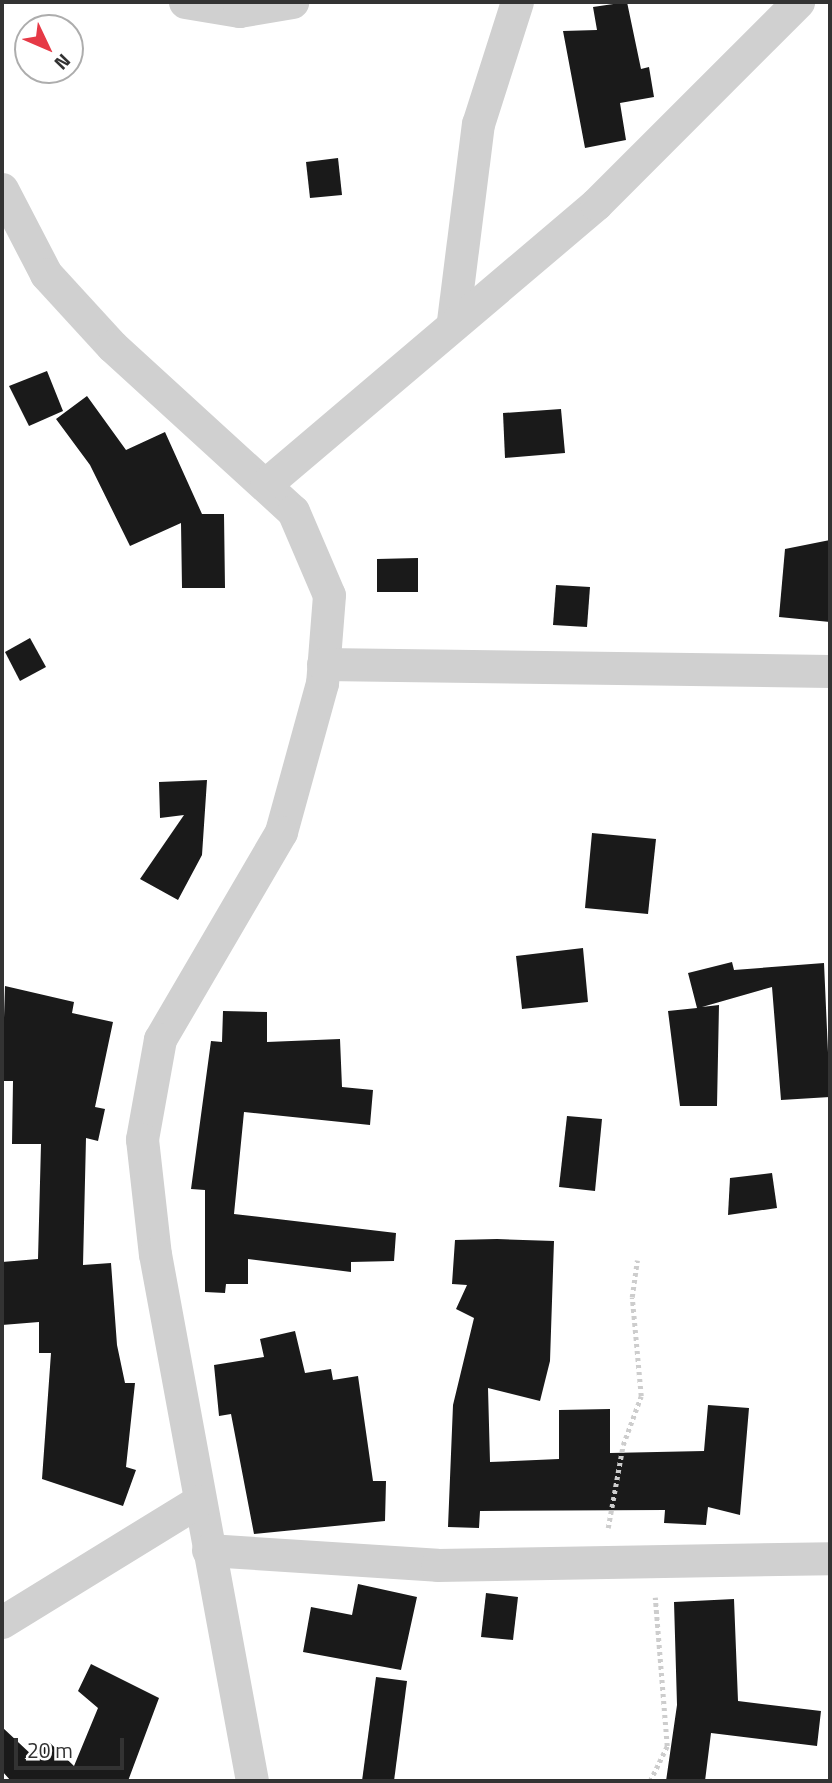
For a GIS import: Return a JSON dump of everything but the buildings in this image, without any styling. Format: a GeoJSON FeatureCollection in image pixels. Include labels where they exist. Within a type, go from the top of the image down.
{"type":"FeatureCollection","features":[{"type":"Feature","properties":{"kind":"street"},"geometry":{"type":"LineString","coordinates":[[185,2],[239,11],[292,2]]}},
{"type":"Feature","properties":{"kind":"street"},"geometry":{"type":"LineString","coordinates":[[453,321],[478,124],[517,2]]}},
{"type":"Feature","properties":{"kind":"street"},"geometry":{"type":"LineString","coordinates":[[266,484],[453,321],[596,204],[798,2]]}},
{"type":"Feature","properties":{"kind":"street"},"geometry":{"type":"LineString","coordinates":[[2,190],[46,274],[112,346],[293,511],[329,594],[323,664],[281,832],[160,1039],[142,1139],[155,1254],[252,1781]]}},
{"type":"Feature","properties":{"kind":"street"},"geometry":{"type":"LineString","coordinates":[[323,664],[830,671]]}},
{"type":"Feature","properties":{"kind":"street"},"geometry":{"type":"LineString","coordinates":[[2,1622],[199,1501]]}},
{"type":"Feature","properties":{"kind":"street"},"geometry":{"type":"LineString","coordinates":[[208,1550],[437,1565],[595,1562],[653,1558],[830,1558]]}},
{"type":"Feature","properties":{"kind":"path"},"geometry":{"type":"LineString","coordinates":[[595,1562],[642,1396],[632,1297],[636,1260]]}},
{"type":"Feature","properties":{"kind":"path"},"geometry":{"type":"LineString","coordinates":[[650,1781],[667,1746],[653,1558]]}}]}
